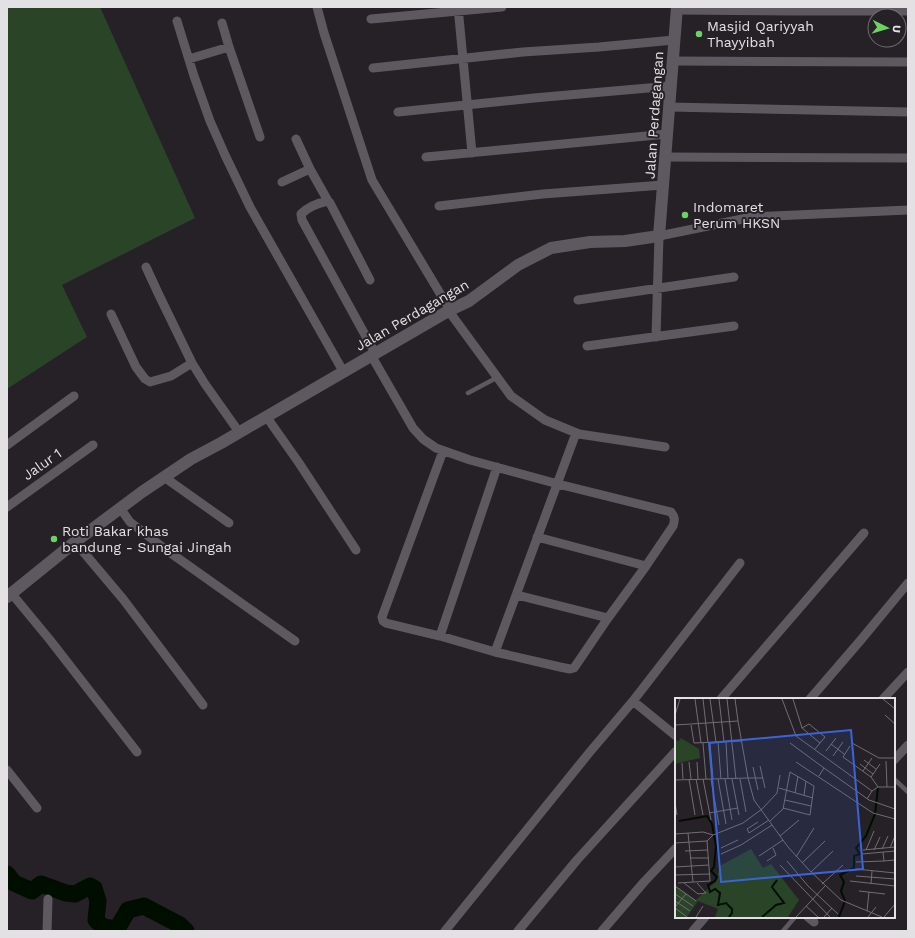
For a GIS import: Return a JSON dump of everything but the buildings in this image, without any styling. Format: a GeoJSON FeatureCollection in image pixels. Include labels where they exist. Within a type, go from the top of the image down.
{"type":"FeatureCollection","features":[{"type":"Feature","properties":{"kind":"street"},"geometry":{"type":"LineString","coordinates":[[317,7],[372,180],[449,310],[511,396],[545,420],[576,433],[665,448]]}},
{"type":"Feature","properties":{"kind":"street"},"geometry":{"type":"LineString","coordinates":[[371,19],[458,9],[502,7]]}},
{"type":"Feature","properties":{"kind":"street"},"geometry":{"type":"LineString","coordinates":[[677,8],[793,11],[908,11]]}},
{"type":"Feature","properties":{"kind":"street","name":"Jalan Perdagangan"},"geometry":{"type":"LineString","coordinates":[[9,596],[75,542],[120,508],[191,459],[449,310],[469,301],[518,265],[551,248],[590,242],[625,241],[660,236],[677,8]]}},
{"type":"Feature","properties":{"kind":"street"},"geometry":{"type":"LineString","coordinates":[[458,9],[472,153]]}},
{"type":"Feature","properties":{"kind":"street"},"geometry":{"type":"LineString","coordinates":[[177,20],[194,76],[210,121],[225,155],[250,207],[343,371]]}},
{"type":"Feature","properties":{"kind":"street"},"geometry":{"type":"LineString","coordinates":[[222,23],[260,137]]}},
{"type":"Feature","properties":{"kind":"street"},"geometry":{"type":"LineString","coordinates":[[373,68],[522,52],[674,40]]}},
{"type":"Feature","properties":{"kind":"street"},"geometry":{"type":"LineString","coordinates":[[189,59],[229,47]]}},
{"type":"Feature","properties":{"kind":"street"},"geometry":{"type":"LineString","coordinates":[[673,61],[908,62]]}},
{"type":"Feature","properties":{"kind":"street"},"geometry":{"type":"LineString","coordinates":[[398,112],[467,104],[671,86]]}},
{"type":"Feature","properties":{"kind":"street"},"geometry":{"type":"LineString","coordinates":[[669,108],[908,112]]}},
{"type":"Feature","properties":{"kind":"street"},"geometry":{"type":"LineString","coordinates":[[426,158],[667,134]]}},
{"type":"Feature","properties":{"kind":"street"},"geometry":{"type":"LineString","coordinates":[[296,139],[310,169],[330,203],[370,280]]}},
{"type":"Feature","properties":{"kind":"street"},"geometry":{"type":"LineString","coordinates":[[666,157],[908,158]]}},
{"type":"Feature","properties":{"kind":"street"},"geometry":{"type":"LineString","coordinates":[[282,182],[310,169]]}},
{"type":"Feature","properties":{"kind":"street"},"geometry":{"type":"LineString","coordinates":[[439,206],[543,194],[663,185]]}},
{"type":"Feature","properties":{"kind":"street"},"geometry":{"type":"LineString","coordinates":[[328,201],[316,204],[303,211],[301,214],[302,220],[413,428],[423,439],[436,448],[470,460],[671,512],[674,516],[675,521],[673,526],[574,668],[560,668],[495,652],[440,636],[386,623],[382,619],[443,451]]}},
{"type":"Feature","properties":{"kind":"street"},"geometry":{"type":"LineString","coordinates":[[656,337],[660,236],[752,217],[908,210]]}},
{"type":"Feature","properties":{"kind":"street"},"geometry":{"type":"LineString","coordinates":[[146,267],[192,363],[239,432]]}},
{"type":"Feature","properties":{"kind":"street"},"geometry":{"type":"LineString","coordinates":[[578,300],[734,277]]}},
{"type":"Feature","properties":{"kind":"street"},"geometry":{"type":"LineString","coordinates":[[111,314],[136,368],[145,379],[150,382],[170,376],[192,363]]}},
{"type":"Feature","properties":{"kind":"street"},"geometry":{"type":"LineString","coordinates":[[587,346],[734,326]]}},
{"type":"Feature","properties":{"kind":"street"},"geometry":{"type":"LineString","coordinates":[[7,445],[74,396]]}},
{"type":"Feature","properties":{"kind":"street"},"geometry":{"type":"LineString","coordinates":[[266,416],[356,550]]}},
{"type":"Feature","properties":{"kind":"street"},"geometry":{"type":"LineString","coordinates":[[495,652],[576,433]]}},
{"type":"Feature","properties":{"kind":"street","name":"Jalur 1"},"geometry":{"type":"LineString","coordinates":[[7,507],[93,445]]}},
{"type":"Feature","properties":{"kind":"street"},"geometry":{"type":"LineString","coordinates":[[440,636],[497,467]]}},
{"type":"Feature","properties":{"kind":"street"},"geometry":{"type":"LineString","coordinates":[[164,477],[229,523]]}},
{"type":"Feature","properties":{"kind":"street"},"geometry":{"type":"LineString","coordinates":[[120,508],[130,522],[165,549],[295,641]]}},
{"type":"Feature","properties":{"kind":"street"},"geometry":{"type":"LineString","coordinates":[[723,698],[864,533]]}},
{"type":"Feature","properties":{"kind":"street"},"geometry":{"type":"LineString","coordinates":[[538,538],[646,566]]}},
{"type":"Feature","properties":{"kind":"street"},"geometry":{"type":"LineString","coordinates":[[75,542],[123,599],[203,705]]}},
{"type":"Feature","properties":{"kind":"street"},"geometry":{"type":"LineString","coordinates":[[445,931],[633,701],[740,563]]}},
{"type":"Feature","properties":{"kind":"street"},"geometry":{"type":"LineString","coordinates":[[813,698],[908,583]]}},
{"type":"Feature","properties":{"kind":"street"},"geometry":{"type":"LineString","coordinates":[[517,595],[608,618]]}},
{"type":"Feature","properties":{"kind":"street"},"geometry":{"type":"LineString","coordinates":[[9,596],[50,640],[137,752]]}},
{"type":"Feature","properties":{"kind":"street"},"geometry":{"type":"LineString","coordinates":[[884,698],[908,672]]}},
{"type":"Feature","properties":{"kind":"street"},"geometry":{"type":"LineString","coordinates":[[633,701],[675,735]]}},
{"type":"Feature","properties":{"kind":"street"},"geometry":{"type":"LineString","coordinates":[[895,759],[908,745]]}},
{"type":"Feature","properties":{"kind":"street"},"geometry":{"type":"LineString","coordinates":[[518,931],[577,860],[675,752]]}},
{"type":"Feature","properties":{"kind":"street"},"geometry":{"type":"LineString","coordinates":[[7,770],[37,808]]}},
{"type":"Feature","properties":{"kind":"street"},"geometry":{"type":"LineString","coordinates":[[602,931],[644,882],[675,849]]}},
{"type":"Feature","properties":{"kind":"street"},"geometry":{"type":"LineString","coordinates":[[47,931],[48,899]]}},
{"type":"Feature","properties":{"kind":"street"},"geometry":{"type":"LineString","coordinates":[[693,931],[704,918]]}},
{"type":"Feature","properties":{"kind":"lane"},"geometry":{"type":"LineString","coordinates":[[468,393],[498,377]]}},
{"type":"Feature","properties":{"kind":"lane"},"geometry":{"type":"LineString","coordinates":[[895,780],[908,792]]}},
{"type":"Feature","properties":{"kind":"lane"},"geometry":{"type":"LineString","coordinates":[[783,931],[794,918]]}},
{"type":"Feature","properties":{"kind":"green space"},"geometry":{"type":"Polygon","coordinates":[[[7,7],[100,7],[195,218],[62,285],[87,337],[7,389],[7,7]]]}},
{"type":"Feature","properties":{"kind":"waterway"},"geometry":{"type":"LineString","coordinates":[[7,874],[14,883],[32,891],[41,884],[66,893],[75,894],[90,886],[94,888],[98,901],[96,920],[103,927],[117,929],[128,910],[144,906],[180,925],[186,931]]}},
{"type":"Feature","properties":{"kind":"place","name":"Masjid Qariyyah Thayyibah"},"geometry":{"type":"Point","coordinates":[699,34]}},
{"type":"Feature","properties":{"kind":"place","name":"Indomaret Perum HKSN"},"geometry":{"type":"Point","coordinates":[685,215]}},
{"type":"Feature","properties":{"kind":"place","name":"Roti Bakar khas bandung - Sungai Jingah"},"geometry":{"type":"Point","coordinates":[54,539]}}]}
